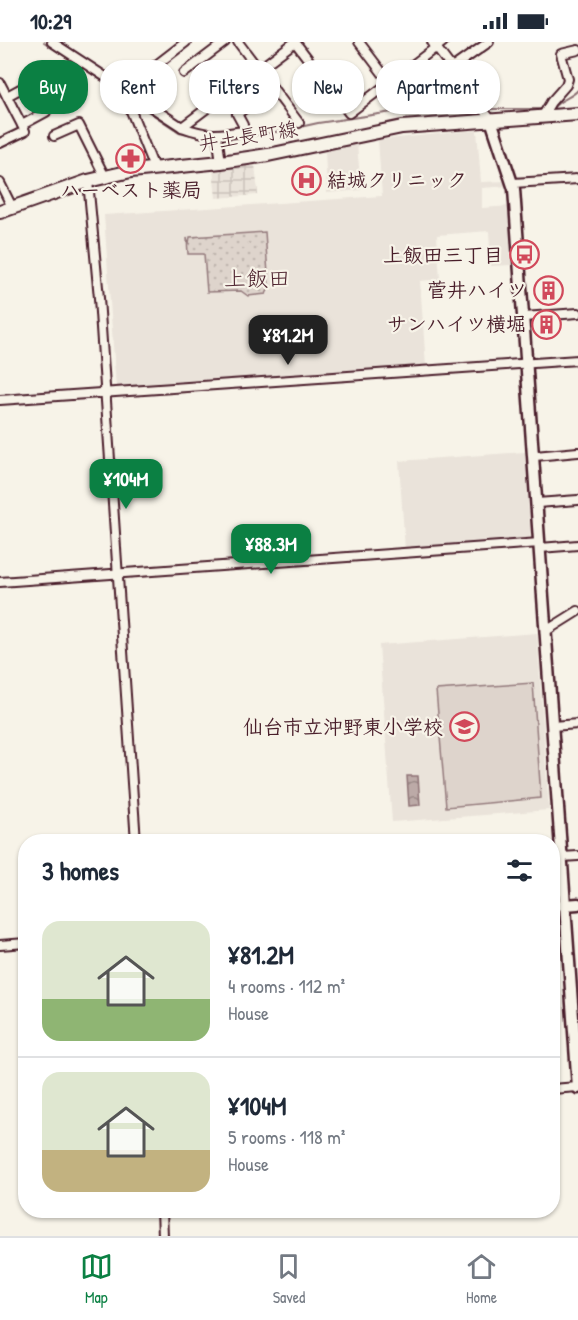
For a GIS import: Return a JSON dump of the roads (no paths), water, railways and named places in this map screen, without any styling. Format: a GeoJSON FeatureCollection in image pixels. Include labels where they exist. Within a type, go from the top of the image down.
{"type":"FeatureCollection","features":[{"type":"Feature","properties":{"kind":"main road","name":"井土長町線"},"geometry":{"type":"LineString","coordinates":[[500,113],[543,116],[578,114]]}},
{"type":"Feature","properties":{"kind":"main road","name":"井土長町線"},"geometry":{"type":"LineString","coordinates":[[6,210],[105,177],[154,168],[268,155],[473,114]]}},
{"type":"Feature","properties":{"kind":"street"},"geometry":{"type":"LineString","coordinates":[[52,42],[100,74]]}},
{"type":"Feature","properties":{"kind":"street"},"geometry":{"type":"LineString","coordinates":[[163,60],[186,42]]}},
{"type":"Feature","properties":{"kind":"street"},"geometry":{"type":"LineString","coordinates":[[184,73],[225,42]]}},
{"type":"Feature","properties":{"kind":"street"},"geometry":{"type":"LineString","coordinates":[[238,42],[251,60]]}},
{"type":"Feature","properties":{"kind":"street"},"geometry":{"type":"LineString","coordinates":[[270,60],[295,42],[349,113],[376,93]]}},
{"type":"Feature","properties":{"kind":"street"},"geometry":{"type":"LineString","coordinates":[[359,42],[376,64]]}},
{"type":"Feature","properties":{"kind":"street"},"geometry":{"type":"LineString","coordinates":[[463,60],[489,42]]}},
{"type":"Feature","properties":{"kind":"street"},"geometry":{"type":"LineString","coordinates":[[418,60],[437,44],[447,60]]}},
{"type":"Feature","properties":{"kind":"street"},"geometry":{"type":"LineString","coordinates":[[543,116],[549,104],[566,86],[568,79],[561,54],[578,50]]}},
{"type":"Feature","properties":{"kind":"street"},"geometry":{"type":"LineString","coordinates":[[0,83],[25,131],[0,143]]}},
{"type":"Feature","properties":{"kind":"street"},"geometry":{"type":"LineString","coordinates":[[6,96],[18,90]]}},
{"type":"Feature","properties":{"kind":"street"},"geometry":{"type":"LineString","coordinates":[[280,97],[299,123]]}},
{"type":"Feature","properties":{"kind":"street"},"geometry":{"type":"LineString","coordinates":[[22,124],[42,114]]}},
{"type":"Feature","properties":{"kind":"street"},"geometry":{"type":"LineString","coordinates":[[132,114],[154,168]]}},
{"type":"Feature","properties":{"kind":"street"},"geometry":{"type":"LineString","coordinates":[[162,114],[182,127],[218,140],[243,131],[243,125],[237,114]]}},
{"type":"Feature","properties":{"kind":"street"},"geometry":{"type":"LineString","coordinates":[[182,127],[199,114]]}},
{"type":"Feature","properties":{"kind":"street"},"geometry":{"type":"LineString","coordinates":[[485,114],[513,183],[535,456],[578,1087],[560,1088]]}},
{"type":"Feature","properties":{"kind":"street"},"geometry":{"type":"LineString","coordinates":[[54,136],[79,125],[105,177]]}},
{"type":"Feature","properties":{"kind":"street"},"geometry":{"type":"LineString","coordinates":[[218,140],[221,162]]}},
{"type":"Feature","properties":{"kind":"street"},"geometry":{"type":"LineString","coordinates":[[513,183],[578,179]]}},
{"type":"Feature","properties":{"kind":"street"},"geometry":{"type":"LineString","coordinates":[[88,181],[99,298],[135,834]]}},
{"type":"Feature","properties":{"kind":"street"},"geometry":{"type":"LineString","coordinates":[[0,183],[6,210]]}},
{"type":"Feature","properties":{"kind":"street"},"geometry":{"type":"LineString","coordinates":[[524,317],[578,313]]}},
{"type":"Feature","properties":{"kind":"street"},"geometry":{"type":"LineString","coordinates":[[0,400],[578,360]]}},
{"type":"Feature","properties":{"kind":"street"},"geometry":{"type":"LineString","coordinates":[[535,456],[578,452]]}},
{"type":"Feature","properties":{"kind":"street"},"geometry":{"type":"LineString","coordinates":[[537,503],[578,500]]}},
{"type":"Feature","properties":{"kind":"street"},"geometry":{"type":"LineString","coordinates":[[0,582],[540,545],[578,545]]}},
{"type":"Feature","properties":{"kind":"street"},"geometry":{"type":"LineString","coordinates":[[546,631],[578,611]]}},
{"type":"Feature","properties":{"kind":"street"},"geometry":{"type":"LineString","coordinates":[[552,726],[578,724]]}},
{"type":"Feature","properties":{"kind":"street"},"geometry":{"type":"LineString","coordinates":[[562,857],[578,856]]}},
{"type":"Feature","properties":{"kind":"street"},"geometry":{"type":"LineString","coordinates":[[560,905],[578,904]]}},
{"type":"Feature","properties":{"kind":"street"},"geometry":{"type":"LineString","coordinates":[[0,945],[18,944]]}},
{"type":"Feature","properties":{"kind":"street"},"geometry":{"type":"LineString","coordinates":[[162,1218],[163,1236]]}},
{"type":"Feature","properties":{"kind":"water"},"geometry":{"type":"Polygon","coordinates":[[[407,776],[418,776],[420,805],[409,806],[407,776]]]}},
{"type":"Feature","properties":{"kind":"waterway"},"geometry":{"type":"LineString","coordinates":[[44,42],[179,132],[218,141],[379,114]]}},
{"type":"Feature","properties":{"kind":"waterway"},"geometry":{"type":"LineString","coordinates":[[550,109],[578,90]]}},
{"type":"Feature","properties":{"kind":"waterway"},"geometry":{"type":"LineString","coordinates":[[500,109],[544,109]]}},
{"type":"Feature","properties":{"kind":"place","name":"ハーベスト薬局"},"geometry":{"type":"Point","coordinates":[131,159]}},
{"type":"Feature","properties":{"kind":"place","name":"結城クリニック"},"geometry":{"type":"Point","coordinates":[306,180]}},
{"type":"Feature","properties":{"kind":"place","name":"上飯田三丁目"},"geometry":{"type":"Point","coordinates":[524,255]}},
{"type":"Feature","properties":{"kind":"place","name":"菅井ハイツ"},"geometry":{"type":"Point","coordinates":[548,290]}},
{"type":"Feature","properties":{"kind":"place","name":"サンハイツ横堀"},"geometry":{"type":"Point","coordinates":[547,324]}},
{"type":"Feature","properties":{"kind":"place","name":"仙台市立沖野東小学校"},"geometry":{"type":"Point","coordinates":[464,727]}},
{"type":"Feature","properties":{"kind":"district","name":"上飯田"},"geometry":{"type":"Point","coordinates":[257,278]}}]}
